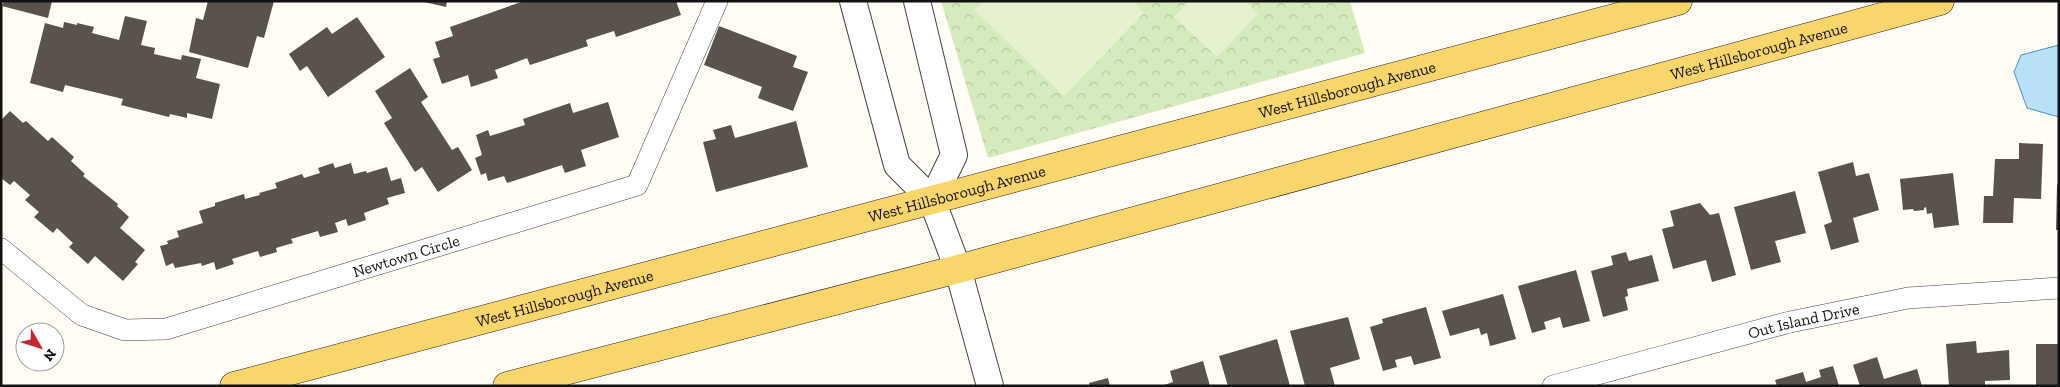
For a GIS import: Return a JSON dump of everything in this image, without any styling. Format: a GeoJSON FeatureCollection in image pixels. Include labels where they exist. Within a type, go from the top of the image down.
{"type":"FeatureCollection","features":[{"type":"Feature","properties":{"kind":"main road","name":"West Hillsborough Avenue"},"geometry":{"type":"LineString","coordinates":[[234,386],[1678,1]]}},
{"type":"Feature","properties":{"kind":"main road","name":"West Hillsborough Avenue"},"geometry":{"type":"LineString","coordinates":[[507,386],[958,269],[1940,1]]}},
{"type":"Feature","properties":{"kind":"street"},"geometry":{"type":"LineString","coordinates":[[853,1],[897,165],[932,200],[958,269],[990,386]]}},
{"type":"Feature","properties":{"kind":"street"},"geometry":{"type":"LineString","coordinates":[[917,1],[954,155],[932,200]]}},
{"type":"Feature","properties":{"kind":"street","name":"Newtown Circle"},"geometry":{"type":"LineString","coordinates":[[1,249],[82,315],[124,330],[166,329],[637,185],[714,8]]}},
{"type":"Feature","properties":{"kind":"street","name":"Out Island Drive"},"geometry":{"type":"LineString","coordinates":[[1553,386],[1790,322],[1908,298],[2059,288]]}},
{"type":"Feature","properties":{"kind":"green space"},"geometry":{"type":"Polygon","coordinates":[[[941,1],[1350,1],[1365,53],[988,158],[941,1]]]}},
{"type":"Feature","properties":{"kind":"green space"},"geometry":{"type":"Polygon","coordinates":[[[982,1],[1133,1],[1144,13],[1064,96],[974,10],[982,1]]]}},
{"type":"Feature","properties":{"kind":"green space"},"geometry":{"type":"Polygon","coordinates":[[[1189,1],[1246,1],[1258,14],[1217,57],[1174,17],[1189,1]]]}},
{"type":"Feature","properties":{"kind":"water"},"geometry":{"type":"Polygon","coordinates":[[[2059,45],[2059,117],[2027,108],[2014,72],[2021,55],[2059,45]]]}},
{"type":"Feature","properties":{"kind":"building"},"geometry":{"type":"Polygon","coordinates":[[[4,1],[52,1],[48,18],[2,6],[4,1]]]}},
{"type":"Feature","properties":{"kind":"building"},"geometry":{"type":"Polygon","coordinates":[[[208,1],[274,1],[264,38],[257,36],[248,68],[189,52],[196,18],[203,20],[208,1]]]}},
{"type":"Feature","properties":{"kind":"building"},"geometry":{"type":"Polygon","coordinates":[[[420,1],[447,1],[446,7],[420,1]]]}},
{"type":"Feature","properties":{"kind":"building"},"geometry":{"type":"Polygon","coordinates":[[[524,1],[676,1],[681,15],[616,37],[614,31],[586,40],[588,46],[530,65],[527,58],[495,70],[498,78],[471,87],[468,75],[442,84],[433,59],[440,57],[435,42],[453,36],[450,27],[524,1]]]}},
{"type":"Feature","properties":{"kind":"building"},"geometry":{"type":"Polygon","coordinates":[[[125,16],[147,21],[141,45],[155,48],[154,54],[181,60],[182,55],[201,59],[196,78],[220,84],[212,119],[187,113],[187,118],[170,114],[169,117],[121,105],[123,99],[65,85],[63,92],[30,83],[45,23],[63,28],[64,22],[77,25],[77,23],[94,27],[92,33],[119,40],[125,16]]]}},
{"type":"Feature","properties":{"kind":"building"},"geometry":{"type":"Polygon","coordinates":[[[357,17],[385,57],[328,97],[307,66],[300,71],[289,54],[327,27],[332,34],[357,17]]]}},
{"type":"Feature","properties":{"kind":"building"},"geometry":{"type":"Polygon","coordinates":[[[719,26],[797,56],[793,67],[808,72],[793,111],[758,98],[762,87],[704,65],[719,26]]]}},
{"type":"Feature","properties":{"kind":"building"},"geometry":{"type":"Polygon","coordinates":[[[410,68],[428,97],[421,102],[452,150],[458,147],[472,170],[438,192],[422,167],[415,172],[384,123],[392,118],[375,91],[410,68]]]}},
{"type":"Feature","properties":{"kind":"building"},"geometry":{"type":"Polygon","coordinates":[[[608,102],[619,137],[581,150],[586,166],[565,173],[562,165],[507,183],[504,176],[488,181],[486,173],[481,175],[475,158],[482,155],[476,135],[488,130],[490,136],[525,125],[523,119],[570,103],[573,113],[608,102]]]}},
{"type":"Feature","properties":{"kind":"building"},"geometry":{"type":"Polygon","coordinates":[[[10,111],[23,123],[26,121],[48,141],[52,137],[74,157],[71,161],[85,174],[83,176],[118,204],[117,206],[129,217],[120,228],[145,250],[135,262],[138,264],[123,281],[95,256],[88,264],[69,247],[73,243],[57,228],[53,233],[34,217],[39,212],[25,200],[30,195],[14,181],[10,185],[1,178],[1,120],[10,111]]]}},
{"type":"Feature","properties":{"kind":"building"},"geometry":{"type":"Polygon","coordinates":[[[796,121],[808,167],[716,192],[703,142],[716,139],[713,130],[731,125],[735,138],[796,121]]]}},
{"type":"Feature","properties":{"kind":"building"},"geometry":{"type":"Polygon","coordinates":[[[2019,143],[2043,144],[2041,199],[2014,198],[2013,223],[1983,223],[1984,196],[1993,196],[1995,159],[2019,159],[2019,143]]]}},
{"type":"Feature","properties":{"kind":"building"},"geometry":{"type":"Polygon","coordinates":[[[1853,162],[1856,176],[1869,173],[1879,210],[1853,218],[1859,242],[1831,250],[1824,225],[1832,222],[1818,172],[1853,162]]]}},
{"type":"Feature","properties":{"kind":"building"},"geometry":{"type":"Polygon","coordinates":[[[333,163],[335,168],[351,163],[354,174],[366,171],[367,173],[387,167],[391,181],[401,178],[405,193],[387,198],[389,204],[364,213],[366,220],[348,226],[346,219],[335,223],[338,232],[320,237],[318,231],[291,239],[293,243],[276,248],[277,252],[260,257],[258,251],[232,259],[234,264],[216,270],[214,262],[202,266],[201,263],[175,268],[173,263],[166,266],[160,246],[168,244],[167,241],[179,237],[177,231],[203,223],[199,211],[215,206],[215,203],[244,194],[245,199],[260,195],[259,193],[277,188],[275,183],[302,174],[304,178],[320,173],[318,168],[333,163]]]}},
{"type":"Feature","properties":{"kind":"building"},"geometry":{"type":"Polygon","coordinates":[[[1953,173],[1959,225],[1934,228],[1932,213],[1927,214],[1926,207],[1924,210],[1903,210],[1900,179],[1953,173]]]}},
{"type":"Feature","properties":{"kind":"building"},"geometry":{"type":"Polygon","coordinates":[[[2057,184],[2059,184],[2059,230],[2056,230],[2057,184]]]}},
{"type":"Feature","properties":{"kind":"building"},"geometry":{"type":"Polygon","coordinates":[[[1795,191],[1806,233],[1775,241],[1781,262],[1751,270],[1734,207],[1795,191]]]}},
{"type":"Feature","properties":{"kind":"building"},"geometry":{"type":"Polygon","coordinates":[[[1700,203],[1710,215],[1719,213],[1736,275],[1712,282],[1706,260],[1673,269],[1662,229],[1674,226],[1670,211],[1700,203]]]}},
{"type":"Feature","properties":{"kind":"building"},"geometry":{"type":"Polygon","coordinates":[[[1626,252],[1629,261],[1652,255],[1659,281],[1627,289],[1628,296],[1625,297],[1628,310],[1603,317],[1591,271],[1613,265],[1611,256],[1626,252]]]}},
{"type":"Feature","properties":{"kind":"building"},"geometry":{"type":"Polygon","coordinates":[[[1576,270],[1590,321],[1563,328],[1560,317],[1544,322],[1546,329],[1532,333],[1518,286],[1576,270]]]}},
{"type":"Feature","properties":{"kind":"building"},"geometry":{"type":"Polygon","coordinates":[[[1503,294],[1516,339],[1490,346],[1487,333],[1481,335],[1479,328],[1450,336],[1442,311],[1503,294]]]}},
{"type":"Feature","properties":{"kind":"building"},"geometry":{"type":"Polygon","coordinates":[[[1426,307],[1441,358],[1414,365],[1411,356],[1395,360],[1397,367],[1383,371],[1370,327],[1383,323],[1382,319],[1426,307]]]}},
{"type":"Feature","properties":{"kind":"building"},"geometry":{"type":"Polygon","coordinates":[[[1348,317],[1360,359],[1330,368],[1335,386],[1305,386],[1290,331],[1348,317]]]}},
{"type":"Feature","properties":{"kind":"building"},"geometry":{"type":"Polygon","coordinates":[[[1277,339],[1290,386],[1228,386],[1219,356],[1277,339]]]}},
{"type":"Feature","properties":{"kind":"building"},"geometry":{"type":"Polygon","coordinates":[[[1976,341],[1977,353],[2009,350],[2010,380],[1985,381],[1985,386],[1949,386],[1946,344],[1976,341]]]}},
{"type":"Feature","properties":{"kind":"building"},"geometry":{"type":"Polygon","coordinates":[[[2036,344],[2059,344],[2059,386],[2036,386],[2036,344]]]}},
{"type":"Feature","properties":{"kind":"building"},"geometry":{"type":"Polygon","coordinates":[[[1877,357],[1884,379],[1917,369],[1922,386],[1860,386],[1853,365],[1877,357]]]}},
{"type":"Feature","properties":{"kind":"building"},"geometry":{"type":"Polygon","coordinates":[[[1203,361],[1210,386],[1161,386],[1173,382],[1170,371],[1203,361]]]}},
{"type":"Feature","properties":{"kind":"building"},"geometry":{"type":"Polygon","coordinates":[[[1833,366],[1839,386],[1777,386],[1775,380],[1803,372],[1806,382],[1821,377],[1819,370],[1833,366]]]}},
{"type":"Feature","properties":{"kind":"building"},"geometry":{"type":"Polygon","coordinates":[[[1108,378],[1110,386],[1090,386],[1089,383],[1108,378]]]}}]}
